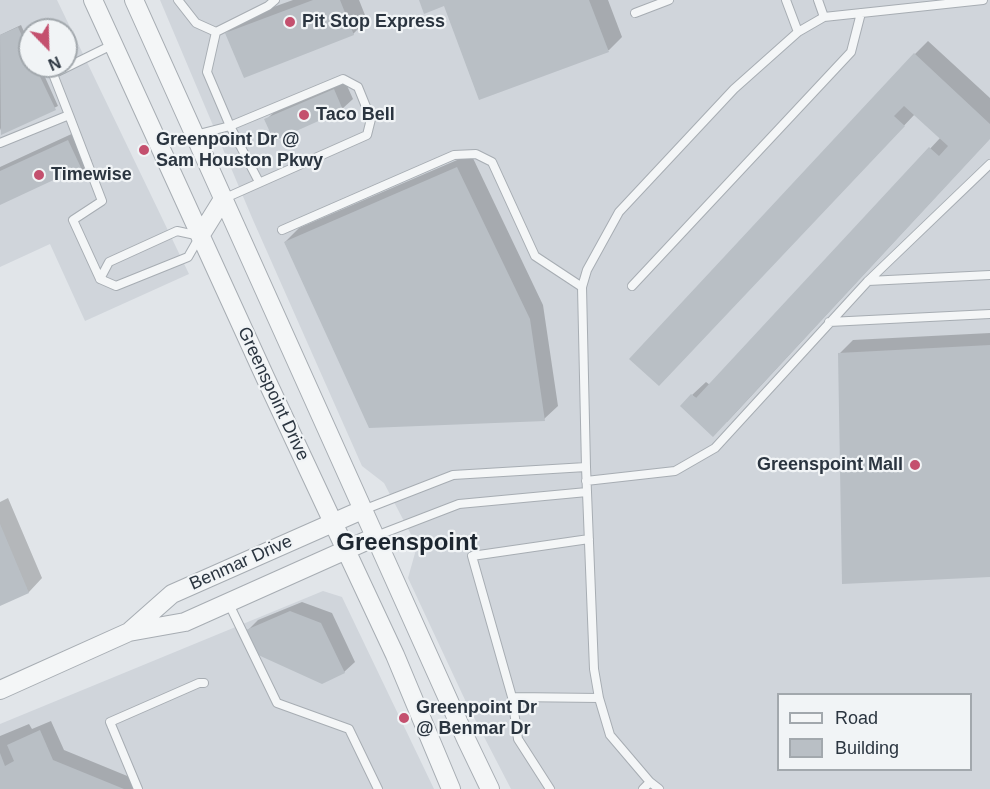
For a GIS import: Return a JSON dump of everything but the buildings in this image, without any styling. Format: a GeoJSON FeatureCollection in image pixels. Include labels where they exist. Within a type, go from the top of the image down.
{"type":"FeatureCollection","features":[{"type":"Feature","properties":{"kind":"street","name":"Greenspoint Drive"},"geometry":{"type":"LineString","coordinates":[[93,0],[395,655],[451,789]]}},
{"type":"Feature","properties":{"kind":"street","name":"Greenspoint Drive"},"geometry":{"type":"LineString","coordinates":[[134,0],[362,510],[490,789]]}},
{"type":"Feature","properties":{"kind":"street"},"geometry":{"type":"LineString","coordinates":[[200,236],[223,199]]}},
{"type":"Feature","properties":{"kind":"street","name":"Benmar Drive"},"geometry":{"type":"LineString","coordinates":[[129,632],[172,594],[362,510]]}},
{"type":"Feature","properties":{"kind":"street","name":"Benmar Drive"},"geometry":{"type":"LineString","coordinates":[[0,690],[129,632],[185,622],[375,537]]}},
{"type":"Feature","properties":{"kind":"lane"},"geometry":{"type":"LineString","coordinates":[[178,0],[196,23],[216,32]]}},
{"type":"Feature","properties":{"kind":"lane"},"geometry":{"type":"LineString","coordinates":[[216,32],[268,6],[275,0]]}},
{"type":"Feature","properties":{"kind":"lane"},"geometry":{"type":"LineString","coordinates":[[635,14],[669,0]]}},
{"type":"Feature","properties":{"kind":"lane"},"geometry":{"type":"LineString","coordinates":[[786,0],[798,32]]}},
{"type":"Feature","properties":{"kind":"lane"},"geometry":{"type":"LineString","coordinates":[[818,0],[824,17]]}},
{"type":"Feature","properties":{"kind":"lane"},"geometry":{"type":"LineString","coordinates":[[659,789],[650,782],[610,735],[599,698],[594,669],[586,481],[582,287],[587,270],[619,212],[734,89],[798,32],[824,17],[983,0]]}},
{"type":"Feature","properties":{"kind":"lane"},"geometry":{"type":"LineString","coordinates":[[632,286],[851,52],[861,13]]}},
{"type":"Feature","properties":{"kind":"lane"},"geometry":{"type":"LineString","coordinates":[[216,32],[207,72],[230,126],[259,183]]}},
{"type":"Feature","properties":{"kind":"lane"},"geometry":{"type":"LineString","coordinates":[[100,279],[109,262],[177,231],[200,236],[188,257],[116,286],[100,279],[73,220],[102,201],[53,74],[113,44]]}},
{"type":"Feature","properties":{"kind":"lane"},"geometry":{"type":"LineString","coordinates":[[194,135],[230,126],[343,79],[358,87],[371,119],[367,135],[223,199]]}},
{"type":"Feature","properties":{"kind":"lane"},"geometry":{"type":"LineString","coordinates":[[0,144],[69,115]]}},
{"type":"Feature","properties":{"kind":"lane"},"geometry":{"type":"LineString","coordinates":[[282,230],[454,155],[477,154],[492,162],[535,256],[582,287]]}},
{"type":"Feature","properties":{"kind":"lane"},"geometry":{"type":"LineString","coordinates":[[586,481],[675,471],[715,448],[868,281],[990,164]]}},
{"type":"Feature","properties":{"kind":"lane"},"geometry":{"type":"LineString","coordinates":[[868,281],[990,275]]}},
{"type":"Feature","properties":{"kind":"lane"},"geometry":{"type":"LineString","coordinates":[[829,322],[990,314]]}},
{"type":"Feature","properties":{"kind":"lane"},"geometry":{"type":"LineString","coordinates":[[362,510],[453,475],[586,467]]}},
{"type":"Feature","properties":{"kind":"lane"},"geometry":{"type":"LineString","coordinates":[[375,537],[459,504],[587,492]]}},
{"type":"Feature","properties":{"kind":"lane"},"geometry":{"type":"LineString","coordinates":[[550,789],[518,739],[512,697],[472,556],[589,539]]}},
{"type":"Feature","properties":{"kind":"lane"},"geometry":{"type":"LineString","coordinates":[[228,603],[277,704],[349,729],[378,789]]}},
{"type":"Feature","properties":{"kind":"lane"},"geometry":{"type":"LineString","coordinates":[[138,789],[110,722],[198,682],[204,682]]}},
{"type":"Feature","properties":{"kind":"lane"},"geometry":{"type":"LineString","coordinates":[[512,697],[599,698]]}},
{"type":"Feature","properties":{"kind":"lane"},"geometry":{"type":"LineString","coordinates":[[642,789],[650,782]]}},
{"type":"Feature","properties":{"kind":"shaded area"},"geometry":{"type":"Polygon","coordinates":[[[0,0],[57,0],[66,18],[18,18],[18,78],[78,78],[78,44],[189,274],[85,321],[50,244],[0,267],[0,0]]]}},
{"type":"Feature","properties":{"kind":"shaded area"},"geometry":{"type":"Polygon","coordinates":[[[160,0],[990,0],[990,789],[511,789],[466,702],[408,578],[417,546],[384,483],[362,466],[253,220],[160,0]]]}},
{"type":"Feature","properties":{"kind":"shaded area"},"geometry":{"type":"Polygon","coordinates":[[[323,591],[342,597],[434,789],[0,789],[0,724],[323,591]]]}},
{"type":"Feature","properties":{"kind":"place","name":"Pit Stop Express"},"geometry":{"type":"Point","coordinates":[290,22]}},
{"type":"Feature","properties":{"kind":"place","name":"Taco Bell"},"geometry":{"type":"Point","coordinates":[304,115]}},
{"type":"Feature","properties":{"kind":"place","name":"Greenpoint Dr @ Sam Houston Pkwy"},"geometry":{"type":"Point","coordinates":[144,150]}},
{"type":"Feature","properties":{"kind":"place","name":"Timewise"},"geometry":{"type":"Point","coordinates":[39,175]}},
{"type":"Feature","properties":{"kind":"place","name":"Greenspoint Mall"},"geometry":{"type":"Point","coordinates":[915,465]}},
{"type":"Feature","properties":{"kind":"place","name":"Greenpoint Dr @ Benmar Dr"},"geometry":{"type":"Point","coordinates":[404,718]}},
{"type":"Feature","properties":{"kind":"district","name":"Greenspoint"},"geometry":{"type":"Point","coordinates":[407,543]}}]}
